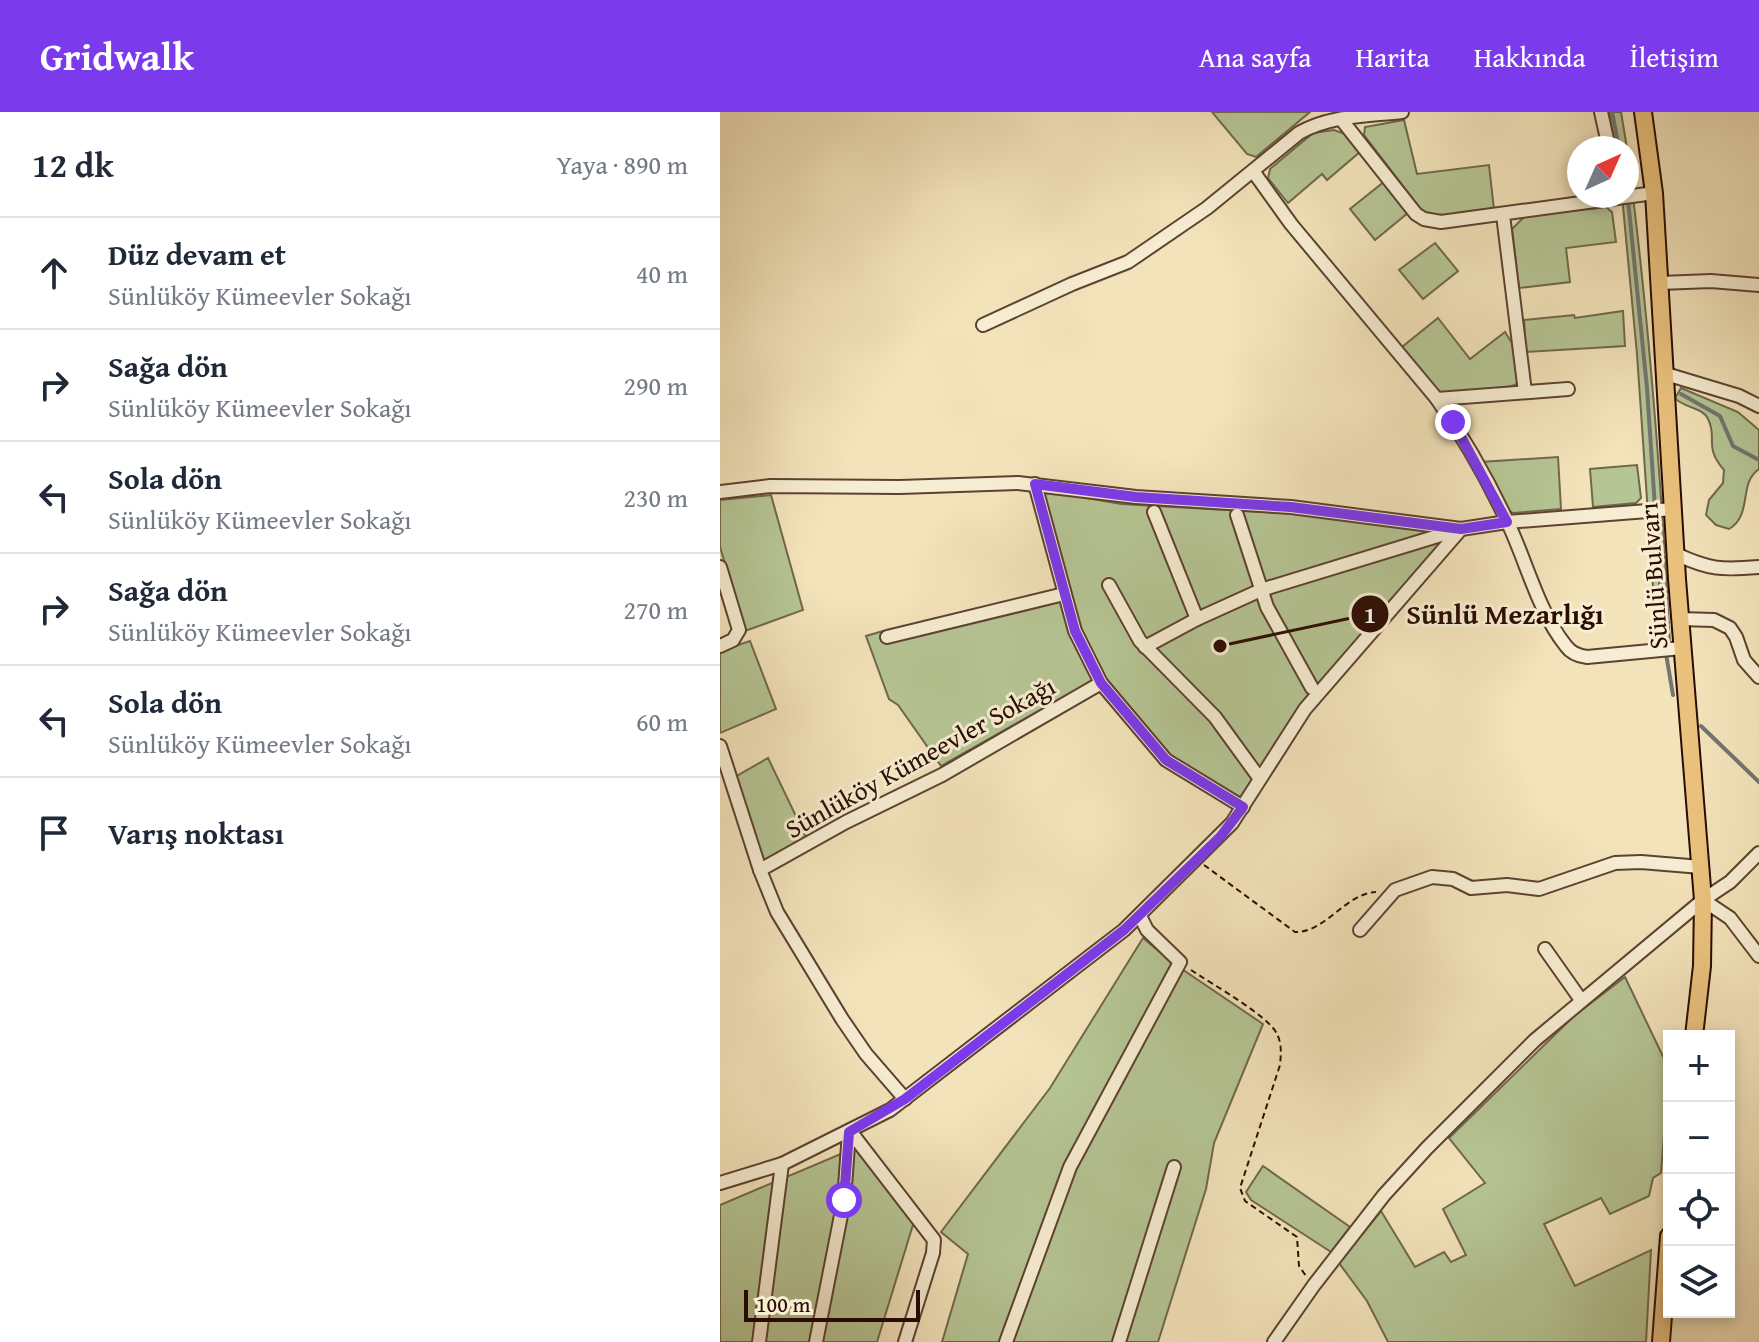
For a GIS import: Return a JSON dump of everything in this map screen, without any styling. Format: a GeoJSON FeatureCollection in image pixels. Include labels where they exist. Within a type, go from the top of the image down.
{"type":"FeatureCollection","features":[{"type":"Feature","properties":{"kind":"main road","name":"Sünlü Bulvarı"},"geometry":{"type":"LineString","coordinates":[[1643,112],[1654,193],[1682,648],[1703,900],[1702,966],[1695,1030]]}},
{"type":"Feature","properties":{"kind":"main road"},"geometry":{"type":"LineString","coordinates":[[1661,1342],[1668,1246]]}},
{"type":"Feature","properties":{"kind":"street"},"geometry":{"type":"LineString","coordinates":[[983,325],[1128,262],[1189,221],[1312,125],[1333,117],[1402,112]]}},
{"type":"Feature","properties":{"kind":"street"},"geometry":{"type":"LineString","coordinates":[[1601,112],[1606,136]]}},
{"type":"Feature","properties":{"kind":"street"},"geometry":{"type":"LineString","coordinates":[[1333,117],[1424,219],[1441,222],[1567,205]]}},
{"type":"Feature","properties":{"kind":"street"},"geometry":{"type":"LineString","coordinates":[[1253,171],[1300,235],[1437,399],[1478,465],[1548,616],[1572,653],[1598,657],[1682,648]]}},
{"type":"Feature","properties":{"kind":"street"},"geometry":{"type":"LineString","coordinates":[[1639,195],[1654,193]]}},
{"type":"Feature","properties":{"kind":"street"},"geometry":{"type":"LineString","coordinates":[[1503,215],[1525,392]]}},
{"type":"Feature","properties":{"kind":"street"},"geometry":{"type":"LineString","coordinates":[[1660,283],[1711,281],[1759,285]]}},
{"type":"Feature","properties":{"kind":"street"},"geometry":{"type":"LineString","coordinates":[[1666,374],[1756,401]]}},
{"type":"Feature","properties":{"kind":"street"},"geometry":{"type":"LineString","coordinates":[[1437,399],[1568,389]]}},
{"type":"Feature","properties":{"kind":"street"},"geometry":{"type":"LineString","coordinates":[[720,492],[770,486],[1035,484],[1136,497],[1291,507],[1461,529]]}},
{"type":"Feature","properties":{"kind":"street"},"geometry":{"type":"LineString","coordinates":[[1035,484],[1078,638],[1101,683],[1166,760],[1243,807]]}},
{"type":"Feature","properties":{"kind":"street"},"geometry":{"type":"LineString","coordinates":[[1145,647],[1261,590],[1461,529],[1507,522],[1673,509]]}},
{"type":"Feature","properties":{"kind":"street"},"geometry":{"type":"LineString","coordinates":[[1154,512],[1197,619]]}},
{"type":"Feature","properties":{"kind":"street"},"geometry":{"type":"LineString","coordinates":[[1237,515],[1272,617],[1312,688]]}},
{"type":"Feature","properties":{"kind":"street"},"geometry":{"type":"LineString","coordinates":[[720,1183],[782,1164],[850,1131],[905,1099],[1086,962],[1140,916],[1221,836],[1305,709],[1461,529]]}},
{"type":"Feature","properties":{"kind":"street"},"geometry":{"type":"LineString","coordinates":[[1676,554],[1725,570],[1759,567]]}},
{"type":"Feature","properties":{"kind":"street"},"geometry":{"type":"LineString","coordinates":[[720,567],[739,630],[733,640],[720,646]]}},
{"type":"Feature","properties":{"kind":"street"},"geometry":{"type":"LineString","coordinates":[[1109,585],[1145,647],[1215,717],[1260,779]]}},
{"type":"Feature","properties":{"kind":"street"},"geometry":{"type":"LineString","coordinates":[[887,637],[1064,594]]}},
{"type":"Feature","properties":{"kind":"street"},"geometry":{"type":"LineString","coordinates":[[1680,619],[1714,620],[1730,628],[1744,660],[1759,677]]}},
{"type":"Feature","properties":{"kind":"street","name":"Sünlüköy Kümeevler Sokağı"},"geometry":{"type":"LineString","coordinates":[[760,870],[846,822],[942,775],[1101,683]]}},
{"type":"Feature","properties":{"kind":"street","name":"Sünlüköy Kümeevler Sokağı"},"geometry":{"type":"LineString","coordinates":[[720,746],[760,870],[777,912],[842,1019],[866,1054],[905,1099]]}},
{"type":"Feature","properties":{"kind":"street"},"geometry":{"type":"LineString","coordinates":[[1274,1342],[1384,1195],[1427,1148],[1535,1040],[1703,900],[1730,882],[1759,853]]}},
{"type":"Feature","properties":{"kind":"street"},"geometry":{"type":"LineString","coordinates":[[1360,930],[1388,896],[1407,884],[1432,877],[1453,879],[1471,888],[1507,885],[1539,889],[1615,863],[1701,867]]}},
{"type":"Feature","properties":{"kind":"street"},"geometry":{"type":"LineString","coordinates":[[1703,900],[1730,918],[1759,956]]}},
{"type":"Feature","properties":{"kind":"street"},"geometry":{"type":"LineString","coordinates":[[1006,1342],[1070,1167],[1180,962],[1147,930],[1140,916]]}},
{"type":"Feature","properties":{"kind":"street"},"geometry":{"type":"LineString","coordinates":[[1545,949],[1581,1000]]}},
{"type":"Feature","properties":{"kind":"street"},"geometry":{"type":"LineString","coordinates":[[816,1342],[844,1200],[850,1131]]}},
{"type":"Feature","properties":{"kind":"street"},"geometry":{"type":"LineString","coordinates":[[850,1131],[934,1240],[933,1253],[905,1342]]}},
{"type":"Feature","properties":{"kind":"street"},"geometry":{"type":"LineString","coordinates":[[759,1342],[782,1164]]}},
{"type":"Feature","properties":{"kind":"street"},"geometry":{"type":"LineString","coordinates":[[1119,1342],[1174,1167]]}},
{"type":"Feature","properties":{"kind":"path"},"geometry":{"type":"LineString","coordinates":[[1198,859],[1224,882],[1295,932],[1306,931],[1371,892],[1388,896]]}},
{"type":"Feature","properties":{"kind":"path"},"geometry":{"type":"LineString","coordinates":[[1180,962],[1261,1017],[1278,1036],[1280,1065],[1240,1188],[1245,1201],[1297,1237],[1299,1266],[1314,1285]]}},
{"type":"Feature","properties":{"kind":"green space"},"geometry":{"type":"Polygon","coordinates":[[[1212,112],[1310,112],[1256,157],[1247,154],[1212,112]]]}},
{"type":"Feature","properties":{"kind":"green space"},"geometry":{"type":"Polygon","coordinates":[[[1609,112],[1621,112],[1625,136],[1613,136],[1609,112]]]}},
{"type":"Feature","properties":{"kind":"green space"},"geometry":{"type":"Polygon","coordinates":[[[1404,120],[1417,174],[1489,165],[1494,210],[1437,217],[1423,212],[1364,135],[1365,127],[1404,120]]]}},
{"type":"Feature","properties":{"kind":"green space"},"geometry":{"type":"Polygon","coordinates":[[[1334,130],[1348,135],[1361,151],[1327,180],[1322,174],[1288,203],[1268,178],[1270,169],[1313,133],[1334,130]]]}},
{"type":"Feature","properties":{"kind":"green space"},"geometry":{"type":"Polygon","coordinates":[[[1385,181],[1409,212],[1375,240],[1350,209],[1385,181]]]}},
{"type":"Feature","properties":{"kind":"green space"},"geometry":{"type":"Polygon","coordinates":[[[1607,208],[1612,212],[1616,242],[1566,248],[1570,282],[1519,288],[1512,229],[1525,216],[1607,208]]]}},
{"type":"Feature","properties":{"kind":"green space"},"geometry":{"type":"Polygon","coordinates":[[[1623,208],[1635,208],[1658,457],[1670,643],[1657,645],[1637,354],[1623,208]]]}},
{"type":"Feature","properties":{"kind":"green space"},"geometry":{"type":"Polygon","coordinates":[[[1435,243],[1458,271],[1423,299],[1399,270],[1435,243]]]}},
{"type":"Feature","properties":{"kind":"green space"},"geometry":{"type":"Polygon","coordinates":[[[1623,311],[1625,346],[1526,352],[1524,320],[1574,315],[1575,318],[1623,311]]]}},
{"type":"Feature","properties":{"kind":"green space"},"geometry":{"type":"Polygon","coordinates":[[[1438,318],[1470,359],[1505,332],[1512,343],[1519,383],[1446,395],[1435,389],[1402,347],[1438,318]]]}},
{"type":"Feature","properties":{"kind":"green space"},"geometry":{"type":"Polygon","coordinates":[[[1681,388],[1738,412],[1759,430],[1759,469],[1749,482],[1741,516],[1729,529],[1716,525],[1706,515],[1709,500],[1723,483],[1724,470],[1714,455],[1711,426],[1705,415],[1675,398],[1681,388]]]}},
{"type":"Feature","properties":{"kind":"green space"},"geometry":{"type":"Polygon","coordinates":[[[1558,457],[1561,509],[1513,513],[1505,508],[1481,462],[1558,457]]]}},
{"type":"Feature","properties":{"kind":"green space"},"geometry":{"type":"Polygon","coordinates":[[[1637,465],[1641,498],[1636,503],[1593,507],[1590,469],[1637,465]]]}},
{"type":"Feature","properties":{"kind":"green space"},"geometry":{"type":"Polygon","coordinates":[[[1042,490],[1121,504],[1297,514],[1443,532],[1443,541],[1242,798],[1166,755],[1106,681],[1081,636],[1042,490]]]}},
{"type":"Feature","properties":{"kind":"green space"},"geometry":{"type":"Polygon","coordinates":[[[771,495],[803,610],[745,631],[720,547],[720,500],[771,495]]]}},
{"type":"Feature","properties":{"kind":"green space"},"geometry":{"type":"Polygon","coordinates":[[[1062,599],[1095,679],[941,766],[898,705],[889,699],[866,636],[883,631],[886,641],[1062,599]]]}},
{"type":"Feature","properties":{"kind":"green space"},"geometry":{"type":"Polygon","coordinates":[[[750,641],[776,709],[720,733],[720,651],[750,641]]]}},
{"type":"Feature","properties":{"kind":"green space"},"geometry":{"type":"Polygon","coordinates":[[[768,758],[807,839],[762,863],[735,777],[768,758]]]}},
{"type":"Feature","properties":{"kind":"green space"},"geometry":{"type":"Polygon","coordinates":[[[1143,938],[1173,963],[1263,1024],[1214,1143],[1206,1189],[1158,1342],[942,1342],[968,1254],[941,1232],[1050,1088],[1143,938]]]}},
{"type":"Feature","properties":{"kind":"green space"},"geometry":{"type":"Polygon","coordinates":[[[1625,977],[1663,1056],[1661,1173],[1653,1178],[1649,1196],[1610,1214],[1601,1198],[1544,1224],[1575,1286],[1651,1250],[1646,1342],[1388,1342],[1367,1301],[1339,1263],[1381,1211],[1415,1267],[1444,1252],[1451,1262],[1466,1255],[1443,1209],[1485,1183],[1449,1138],[1574,1016],[1625,977]]]}},
{"type":"Feature","properties":{"kind":"green space"},"geometry":{"type":"Polygon","coordinates":[[[855,1148],[916,1215],[877,1342],[720,1342],[720,1205],[855,1148]]]}},
{"type":"Feature","properties":{"kind":"green space"},"geometry":{"type":"Polygon","coordinates":[[[1263,1166],[1350,1227],[1331,1252],[1251,1200],[1246,1192],[1263,1166]]]}},
{"type":"Feature","properties":{"kind":"waterway"},"geometry":{"type":"LineString","coordinates":[[1612,112],[1617,136]]}},
{"type":"Feature","properties":{"kind":"waterway"},"geometry":{"type":"LineString","coordinates":[[1629,208],[1647,388],[1664,642],[1673,695]]}},
{"type":"Feature","properties":{"kind":"waterway"},"geometry":{"type":"LineString","coordinates":[[1681,394],[1720,416],[1733,446],[1759,460]]}},
{"type":"Feature","properties":{"kind":"waterway"},"geometry":{"type":"LineString","coordinates":[[1701,726],[1759,782]]}},
{"type":"Feature","properties":{"kind":"place","name":"Sünlü Mezarlığı"},"geometry":{"type":"Point","coordinates":[1220,646]}},
{"type":"Feature","properties":{"kind":"route"},"geometry":{"type":"LineString","coordinates":[[844,1200],[849,1132],[890,1110],[1086,962],[1198,859],[1243,807],[1166,760],[1101,683],[1075,631],[1035,484],[1136,497],[1291,507],[1461,529],[1507,522],[1453,422]]}}]}
